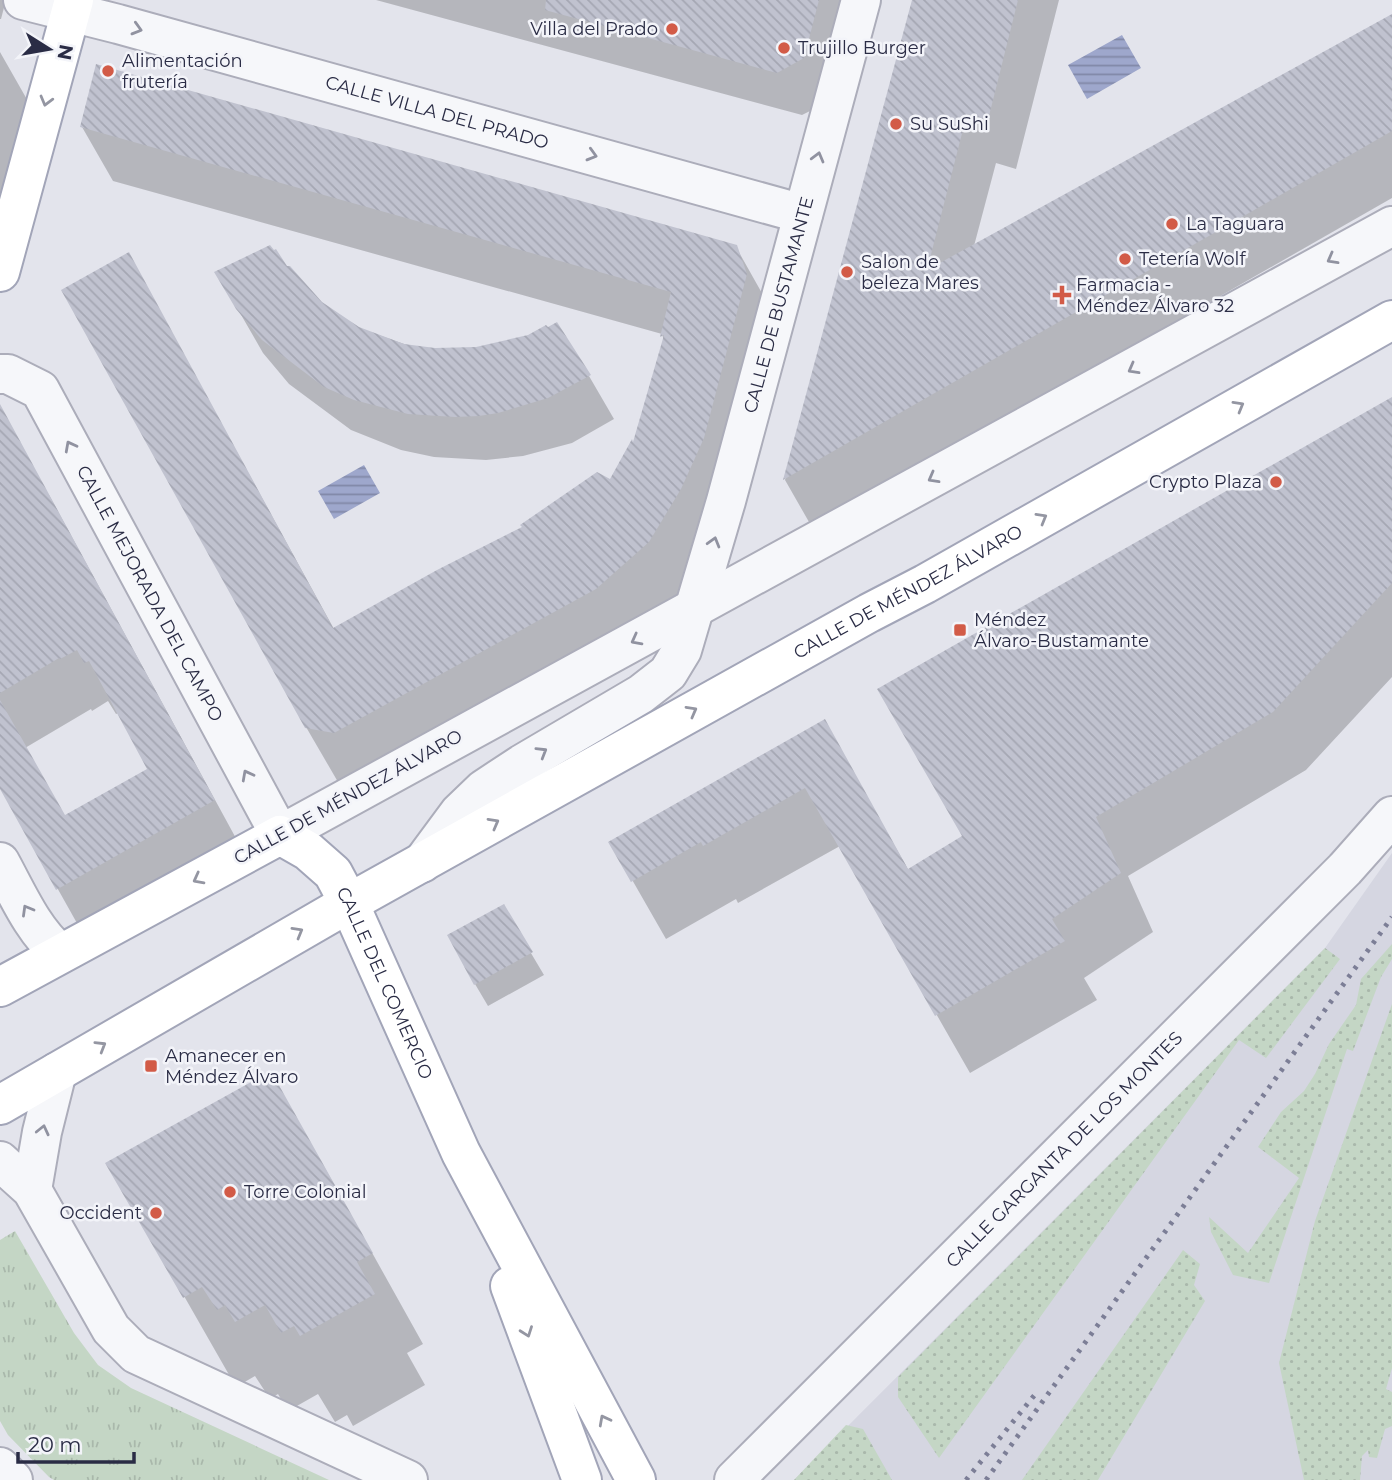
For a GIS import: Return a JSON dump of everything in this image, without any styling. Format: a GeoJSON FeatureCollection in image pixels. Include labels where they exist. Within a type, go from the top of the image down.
{"type":"FeatureCollection","features":[{"type":"Feature","properties":{"kind":"main road"},"geometry":{"type":"LineString","coordinates":[[0,272],[72,6]]}},
{"type":"Feature","properties":{"kind":"main road","name":"CALLE DE MÉNDEZ ÁLVARO"},"geometry":{"type":"LineString","coordinates":[[0,1105],[349,903],[856,619],[925,584],[1392,320]]}},
{"type":"Feature","properties":{"kind":"main road","name":"CALLE DE MÉNDEZ ÁLVARO"},"geometry":{"type":"LineString","coordinates":[[0,987],[280,835]]}},
{"type":"Feature","properties":{"kind":"main road","name":"CALLE DEL COMERCIO"},"geometry":{"type":"LineString","coordinates":[[280,835],[307,850],[333,873],[349,903],[461,1153],[582,1480]]}},
{"type":"Feature","properties":{"kind":"main road","name":"CALLE DEL COMERCIO"},"geometry":{"type":"LineString","coordinates":[[461,1153],[636,1480]]}},
{"type":"Feature","properties":{"kind":"street","name":"CALLE VILLA DEL PRADO"},"geometry":{"type":"LineString","coordinates":[[23,0],[72,6],[803,214]]}},
{"type":"Feature","properties":{"kind":"street","name":"CALLE DE BUSTAMANTE"},"geometry":{"type":"LineString","coordinates":[[696,608],[861,0]]}},
{"type":"Feature","properties":{"kind":"street","name":"CALLE DE MÉNDEZ ÁLVARO"},"geometry":{"type":"LineString","coordinates":[[280,835],[1392,226]]}},
{"type":"Feature","properties":{"kind":"street","name":"CALLE MEJORADA DEL CAMPO"},"geometry":{"type":"LineString","coordinates":[[0,374],[8,374],[40,390],[280,835]]}},
{"type":"Feature","properties":{"kind":"street","name":"CALLE DE MÉNDEZ ÁLVARO"},"geometry":{"type":"LineString","coordinates":[[422,863],[459,813],[484,789],[640,694],[668,673],[682,650],[696,608]]}},
{"type":"Feature","properties":{"kind":"street","name":"CALLE GARGANTA DE LOS MONTES"},"geometry":{"type":"LineString","coordinates":[[734,1480],[1345,869],[1392,816]]}},
{"type":"Feature","properties":{"kind":"street"},"geometry":{"type":"LineString","coordinates":[[0,862],[31,917],[49,944],[60,953]]}},
{"type":"Feature","properties":{"kind":"street"},"geometry":{"type":"LineString","coordinates":[[32,1189],[42,1132],[57,1072]]}},
{"type":"Feature","properties":{"kind":"street"},"geometry":{"type":"LineString","coordinates":[[0,1161],[32,1189],[111,1329],[136,1354],[408,1480]]}},
{"type":"Feature","properties":{"kind":"street"},"geometry":{"type":"LineString","coordinates":[[0,1467],[13,1480]]}},
{"type":"Feature","properties":{"kind":"shaded area"},"geometry":{"type":"Polygon","coordinates":[[[1392,853],[1392,1480],[794,1480],[1325,948],[1392,853]]]}},
{"type":"Feature","properties":{"kind":"green space"},"geometry":{"type":"Polygon","coordinates":[[[1392,944],[1392,959],[1381,977],[1353,1051],[1347,1049],[1269,1283],[1233,1275],[1211,1232],[1209,1217],[1248,1253],[1299,1178],[1258,1147],[1281,1112],[1304,1091],[1329,1044],[1356,1005],[1361,979],[1392,944]]]}},
{"type":"Feature","properties":{"kind":"green space"},"geometry":{"type":"Polygon","coordinates":[[[1325,948],[1340,959],[1266,1058],[1239,1040],[939,1458],[898,1397],[898,1377],[1325,948]]]}},
{"type":"Feature","properties":{"kind":"green space"},"geometry":{"type":"Polygon","coordinates":[[[1392,1004],[1392,1368],[1386,1389],[1392,1392],[1392,1426],[1385,1429],[1377,1458],[1369,1457],[1368,1450],[1362,1456],[1360,1480],[1304,1480],[1279,1363],[1315,1221],[1392,1004]]]}},
{"type":"Feature","properties":{"kind":"green space"},"geometry":{"type":"Polygon","coordinates":[[[15,1231],[74,1333],[98,1365],[131,1388],[329,1480],[54,1480],[49,1477],[8,1435],[0,1421],[0,1240],[15,1231]]]}},
{"type":"Feature","properties":{"kind":"green space"},"geometry":{"type":"Polygon","coordinates":[[[1183,1250],[1200,1264],[1194,1285],[1205,1301],[1098,1480],[1022,1480],[1183,1250]]]}},
{"type":"Feature","properties":{"kind":"green space"},"geometry":{"type":"Polygon","coordinates":[[[846,1425],[863,1429],[892,1480],[794,1480],[846,1425]]]}},
{"type":"Feature","properties":{"kind":"water"},"geometry":{"type":"Polygon","coordinates":[[[1122,35],[1141,68],[1087,99],[1068,65],[1122,35]]]}},
{"type":"Feature","properties":{"kind":"water"},"geometry":{"type":"Polygon","coordinates":[[[364,465],[380,493],[334,519],[318,491],[364,465]]]}},
{"type":"Feature","properties":{"kind":"building"},"geometry":{"type":"Polygon","coordinates":[[[546,0],[819,0],[804,58],[777,73],[545,10],[546,0]]]}},
{"type":"Feature","properties":{"kind":"building"},"geometry":{"type":"Polygon","coordinates":[[[912,0],[1018,0],[988,120],[967,114],[927,270],[1392,14],[1392,131],[783,480],[912,0]]]}},
{"type":"Feature","properties":{"kind":"building"},"geometry":{"type":"Polygon","coordinates":[[[96,64],[737,245],[747,274],[704,438],[681,489],[649,542],[596,589],[334,733],[305,728],[61,290],[129,252],[333,628],[437,570],[522,527],[520,525],[597,472],[610,479],[632,439],[633,442],[664,335],[660,337],[671,292],[80,127],[96,64]]]}},
{"type":"Feature","properties":{"kind":"building"},"geometry":{"type":"Polygon","coordinates":[[[270,245],[322,302],[359,327],[404,344],[435,348],[476,347],[528,335],[557,322],[591,375],[548,398],[479,416],[408,414],[354,400],[324,387],[262,340],[236,309],[214,272],[270,245]]]}},
{"type":"Feature","properties":{"kind":"building"},"geometry":{"type":"Polygon","coordinates":[[[1392,397],[1392,583],[1273,712],[1096,817],[1121,873],[1052,919],[1065,941],[935,1016],[805,788],[703,846],[701,842],[631,882],[608,842],[825,719],[908,869],[962,836],[877,689],[1392,397]]]}},
{"type":"Feature","properties":{"kind":"building"},"geometry":{"type":"Polygon","coordinates":[[[0,404],[215,800],[56,890],[0,789],[0,700],[65,815],[147,769],[89,661],[84,663],[77,650],[0,693],[0,404]]]}},
{"type":"Feature","properties":{"kind":"building"},"geometry":{"type":"Polygon","coordinates":[[[504,904],[533,952],[474,985],[447,935],[504,904]]]}},
{"type":"Feature","properties":{"kind":"building","name":"Torre Colonial"},"geometry":{"type":"Polygon","coordinates":[[[271,1071],[373,1253],[357,1262],[375,1294],[300,1336],[294,1326],[281,1333],[265,1305],[235,1322],[225,1305],[217,1310],[202,1287],[183,1298],[105,1163],[271,1071]]]}},
{"type":"Feature","properties":{"kind":"railway"},"geometry":{"type":"LineString","coordinates":[[986,1480],[1392,917]]}},
{"type":"Feature","properties":{"kind":"railway"},"geometry":{"type":"LineString","coordinates":[[966,1480],[1037,1392]]}},
{"type":"Feature","properties":{"kind":"place","name":"Villa del Prado"},"geometry":{"type":"Point","coordinates":[672,29]}},
{"type":"Feature","properties":{"kind":"place","name":"Trujillo Burger"},"geometry":{"type":"Point","coordinates":[784,48]}},
{"type":"Feature","properties":{"kind":"place","name":"Alimentación frutería"},"geometry":{"type":"Point","coordinates":[108,71]}},
{"type":"Feature","properties":{"kind":"place","name":"Su SuShi"},"geometry":{"type":"Point","coordinates":[896,124]}},
{"type":"Feature","properties":{"kind":"place","name":"La Taguara"},"geometry":{"type":"Point","coordinates":[1172,224]}},
{"type":"Feature","properties":{"kind":"place","name":"Tetería Wolf"},"geometry":{"type":"Point","coordinates":[1125,259]}},
{"type":"Feature","properties":{"kind":"place","name":"Salon de beleza Mares"},"geometry":{"type":"Point","coordinates":[847,272]}},
{"type":"Feature","properties":{"kind":"place","name":"Farmacia - Méndez Álvaro 32"},"geometry":{"type":"Point","coordinates":[1062,295]}},
{"type":"Feature","properties":{"kind":"place","name":"Crypto Plaza"},"geometry":{"type":"Point","coordinates":[1276,482]}},
{"type":"Feature","properties":{"kind":"place","name":"Méndez Álvaro-Bustamante"},"geometry":{"type":"Point","coordinates":[960,630]}},
{"type":"Feature","properties":{"kind":"place","name":"Amanecer en Méndez Álvaro"},"geometry":{"type":"Point","coordinates":[151,1066]}},
{"type":"Feature","properties":{"kind":"place","name":"Torre Colonial"},"geometry":{"type":"Point","coordinates":[230,1192]}},
{"type":"Feature","properties":{"kind":"place","name":"Occident"},"geometry":{"type":"Point","coordinates":[156,1213]}}]}
